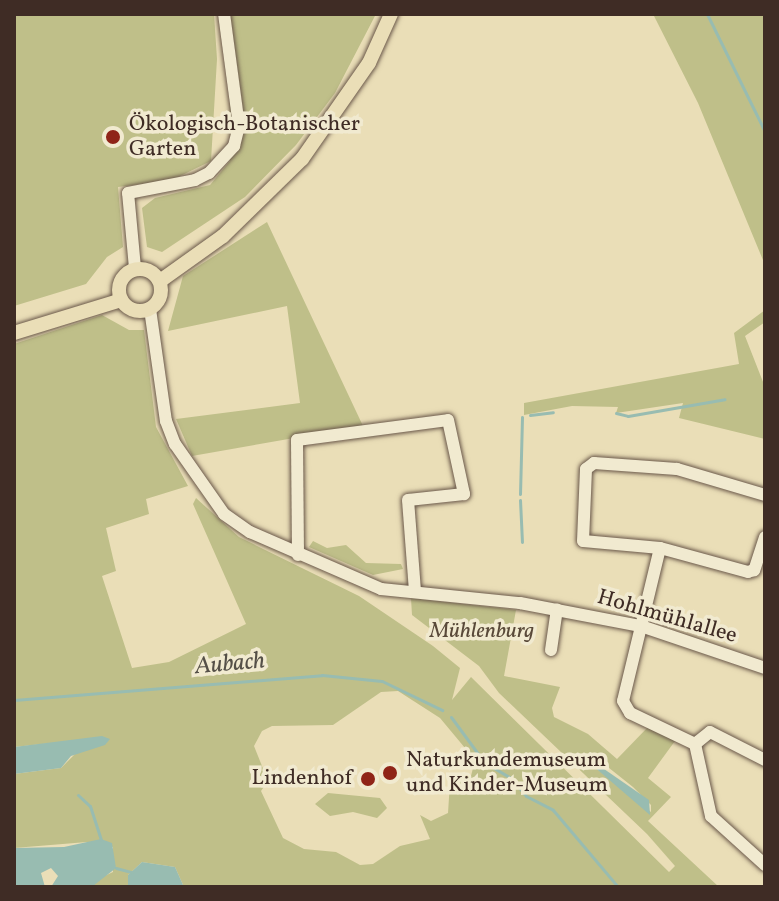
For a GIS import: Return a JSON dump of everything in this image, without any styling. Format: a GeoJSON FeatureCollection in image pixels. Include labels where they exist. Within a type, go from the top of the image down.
{"type":"FeatureCollection","features":[{"type":"Feature","properties":{"kind":"main road"},"geometry":{"type":"LineString","coordinates":[[160,281],[234,227],[302,159],[369,63],[391,14]]}},
{"type":"Feature","properties":{"kind":"main road"},"geometry":{"type":"LineString","coordinates":[[135,268],[147,269],[160,281],[161,294],[150,309],[131,309],[121,300],[121,281],[135,268]]}},
{"type":"Feature","properties":{"kind":"main road"},"geometry":{"type":"LineString","coordinates":[[14,333],[121,300]]}},
{"type":"Feature","properties":{"kind":"street"},"geometry":{"type":"LineString","coordinates":[[135,268],[128,193],[195,180],[209,173],[234,146],[239,126],[224,14]]}},
{"type":"Feature","properties":{"kind":"street","name":"Hohlmühlallee"},"geometry":{"type":"LineString","coordinates":[[150,309],[166,421],[175,444],[224,514],[298,555],[381,589],[557,609],[641,626],[765,668]]}},
{"type":"Feature","properties":{"kind":"street"},"geometry":{"type":"LineString","coordinates":[[298,555],[297,440],[448,420],[464,494],[408,500],[415,591]]}},
{"type":"Feature","properties":{"kind":"street"},"geometry":{"type":"LineString","coordinates":[[765,495],[677,469],[594,463],[586,469],[583,541],[660,548],[748,572],[754,570],[765,537]]}},
{"type":"Feature","properties":{"kind":"street"},"geometry":{"type":"LineString","coordinates":[[660,548],[625,708],[695,744]]}},
{"type":"Feature","properties":{"kind":"street"},"geometry":{"type":"LineString","coordinates":[[551,650],[557,609]]}},
{"type":"Feature","properties":{"kind":"street"},"geometry":{"type":"LineString","coordinates":[[695,744],[710,732],[765,760]]}},
{"type":"Feature","properties":{"kind":"street"},"geometry":{"type":"LineString","coordinates":[[695,744],[711,816],[765,865]]}},
{"type":"Feature","properties":{"kind":"green space","name":"Ökologisch-Botanischer Garten"},"geometry":{"type":"Polygon","coordinates":[[[14,14],[214,14],[217,59],[211,161],[172,180],[118,187],[123,247],[107,257],[86,284],[14,306],[14,14]]]}},
{"type":"Feature","properties":{"kind":"green space"},"geometry":{"type":"Polygon","coordinates":[[[229,14],[376,14],[335,93],[296,145],[245,197],[162,252],[147,247],[142,208],[155,198],[210,185],[230,161],[229,14]]]}},
{"type":"Feature","properties":{"kind":"green space"},"geometry":{"type":"Polygon","coordinates":[[[653,14],[765,14],[765,265],[698,103],[653,14]]]}},
{"type":"Feature","properties":{"kind":"green space"},"geometry":{"type":"Polygon","coordinates":[[[267,222],[363,426],[192,456],[176,419],[300,403],[287,306],[168,331],[183,276],[267,222]]]}},
{"type":"Feature","properties":{"kind":"green space"},"geometry":{"type":"Polygon","coordinates":[[[765,310],[765,322],[745,336],[765,387],[765,439],[679,418],[683,403],[616,413],[618,407],[572,406],[524,415],[524,403],[739,364],[734,333],[765,310]]]}},
{"type":"Feature","properties":{"kind":"green space","name":"Mühlenburg"},"geometry":{"type":"Polygon","coordinates":[[[102,315],[129,330],[144,330],[156,427],[188,486],[146,499],[149,514],[106,528],[116,571],[102,576],[132,668],[169,662],[246,624],[193,504],[196,498],[239,537],[359,596],[433,646],[460,668],[452,700],[471,677],[669,872],[675,866],[647,834],[499,693],[479,666],[412,615],[411,598],[516,610],[504,676],[560,687],[552,708],[554,717],[588,734],[617,759],[648,727],[675,741],[648,778],[671,797],[648,821],[719,887],[184,887],[175,867],[142,862],[128,875],[128,887],[81,887],[113,872],[113,847],[87,842],[14,848],[14,774],[61,768],[90,739],[14,747],[14,344],[102,315]],[[398,691],[381,692],[333,725],[272,726],[262,731],[254,746],[268,781],[261,791],[283,838],[304,849],[336,852],[360,865],[373,864],[400,846],[430,839],[420,815],[431,821],[448,813],[450,782],[471,776],[475,760],[440,718],[398,691]],[[599,760],[592,765],[651,812],[651,805],[633,787],[599,760]]]}},
{"type":"Feature","properties":{"kind":"green space"},"geometry":{"type":"Polygon","coordinates":[[[313,541],[327,548],[346,545],[366,563],[401,564],[403,569],[373,575],[309,547],[313,541]]]}},
{"type":"Feature","properties":{"kind":"green space"},"geometry":{"type":"Polygon","coordinates":[[[328,793],[380,798],[387,808],[377,818],[353,812],[330,816],[315,804],[328,793]]]}},
{"type":"Feature","properties":{"kind":"water"},"geometry":{"type":"Polygon","coordinates":[[[102,736],[110,739],[105,745],[71,756],[61,768],[14,774],[14,747],[102,736]]]}},
{"type":"Feature","properties":{"kind":"water"},"geometry":{"type":"Polygon","coordinates":[[[591,760],[649,800],[650,815],[592,765],[591,760]]]}},
{"type":"Feature","properties":{"kind":"water"},"geometry":{"type":"Polygon","coordinates":[[[101,839],[112,843],[116,868],[93,886],[51,887],[58,876],[51,868],[41,873],[45,887],[14,887],[14,848],[64,847],[101,839]]]}},
{"type":"Feature","properties":{"kind":"water"},"geometry":{"type":"Polygon","coordinates":[[[142,862],[175,867],[184,887],[128,887],[128,875],[142,862]]]}},
{"type":"Feature","properties":{"kind":"waterway"},"geometry":{"type":"LineString","coordinates":[[707,14],[765,132]]}},
{"type":"Feature","properties":{"kind":"waterway"},"geometry":{"type":"LineString","coordinates":[[616,413],[628,416],[725,399]]}},
{"type":"Feature","properties":{"kind":"waterway"},"geometry":{"type":"LineString","coordinates":[[530,415],[553,412]]}},
{"type":"Feature","properties":{"kind":"waterway"},"geometry":{"type":"LineString","coordinates":[[520,494],[522,417]]}},
{"type":"Feature","properties":{"kind":"waterway"},"geometry":{"type":"LineString","coordinates":[[520,500],[522,542]]}},
{"type":"Feature","properties":{"kind":"waterway","name":"Aubach"},"geometry":{"type":"LineString","coordinates":[[14,700],[322,675],[382,681],[442,710]]}},
{"type":"Feature","properties":{"kind":"waterway","name":"Aubach"},"geometry":{"type":"LineString","coordinates":[[451,717],[484,762],[511,778],[526,796],[553,810],[618,887]]}},
{"type":"Feature","properties":{"kind":"waterway"},"geometry":{"type":"LineString","coordinates":[[78,795],[90,806],[101,839]]}},
{"type":"Feature","properties":{"kind":"waterway"},"geometry":{"type":"LineString","coordinates":[[116,868],[131,872]]}},
{"type":"Feature","properties":{"kind":"place","name":"Ökologisch-Botanischer Garten"},"geometry":{"type":"Point","coordinates":[113,137]}},
{"type":"Feature","properties":{"kind":"place","name":"Naturkundemuseum und Kinder-Museum"},"geometry":{"type":"Point","coordinates":[390,773]}},
{"type":"Feature","properties":{"kind":"place","name":"Lindenhof"},"geometry":{"type":"Point","coordinates":[368,779]}}]}
